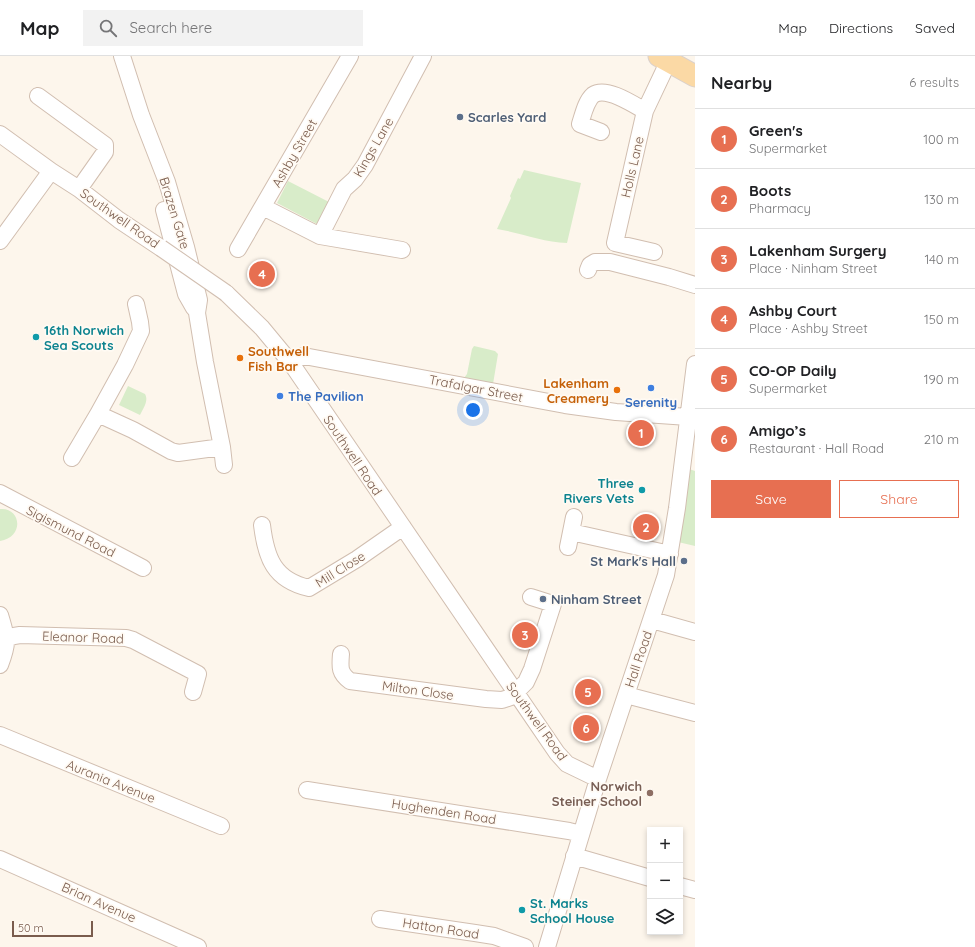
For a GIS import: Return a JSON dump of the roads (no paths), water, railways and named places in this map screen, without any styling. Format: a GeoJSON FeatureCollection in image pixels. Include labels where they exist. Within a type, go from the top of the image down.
{"type":"FeatureCollection","features":[{"type":"Feature","properties":{"kind":"main road"},"geometry":{"type":"LineString","coordinates":[[672,57],[695,60]]}},
{"type":"Feature","properties":{"kind":"main road"},"geometry":{"type":"LineString","coordinates":[[672,57],[695,76]]}},
{"type":"Feature","properties":{"kind":"street","name":"Brazen Gate"},"geometry":{"type":"LineString","coordinates":[[122,56],[141,115],[167,182],[186,247],[199,300],[197,313],[224,465]]}},
{"type":"Feature","properties":{"kind":"street","name":"Ashby Street"},"geometry":{"type":"LineString","coordinates":[[238,249],[350,56]]}},
{"type":"Feature","properties":{"kind":"street","name":"Kings Lane"},"geometry":{"type":"LineString","coordinates":[[320,236],[344,189],[355,179],[365,165],[423,56]]}},
{"type":"Feature","properties":{"kind":"street","name":"Holls Lane"},"geometry":{"type":"LineString","coordinates":[[654,252],[615,243],[645,110],[672,57]]}},
{"type":"Feature","properties":{"kind":"street"},"geometry":{"type":"LineString","coordinates":[[601,132],[574,122],[593,95],[603,92],[622,98],[645,110]]}},
{"type":"Feature","properties":{"kind":"street"},"geometry":{"type":"LineString","coordinates":[[38,96],[105,145],[105,152],[79,189]]}},
{"type":"Feature","properties":{"kind":"street","name":"Southwell Road"},"geometry":{"type":"LineString","coordinates":[[0,134],[51,171],[79,189],[119,220],[226,293],[262,328],[291,363],[557,753],[567,764],[598,779]]}},
{"type":"Feature","properties":{"kind":"street"},"geometry":{"type":"LineString","coordinates":[[0,241],[51,171]]}},
{"type":"Feature","properties":{"kind":"street"},"geometry":{"type":"LineString","coordinates":[[263,207],[320,236],[402,250]]}},
{"type":"Feature","properties":{"kind":"street"},"geometry":{"type":"LineString","coordinates":[[588,270],[590,265],[594,262],[610,262],[695,285]]}},
{"type":"Feature","properties":{"kind":"street"},"geometry":{"type":"LineString","coordinates":[[72,458],[125,365],[141,331],[136,304]]}},
{"type":"Feature","properties":{"kind":"street","name":"Trafalgar Street"},"geometry":{"type":"LineString","coordinates":[[291,363],[296,358],[304,356],[565,404],[616,412],[688,417]]}},
{"type":"Feature","properties":{"kind":"street","name":"Hall Road"},"geometry":{"type":"LineString","coordinates":[[547,947],[598,779],[666,575],[690,439],[688,417],[695,364]]}},
{"type":"Feature","properties":{"kind":"street"},"geometry":{"type":"LineString","coordinates":[[98,414],[171,451],[178,453],[222,447]]}},
{"type":"Feature","properties":{"kind":"street","name":"Sigismund Road"},"geometry":{"type":"LineString","coordinates":[[0,493],[143,568]]}},
{"type":"Feature","properties":{"kind":"street","name":"Mill Close"},"geometry":{"type":"LineString","coordinates":[[262,525],[264,545],[272,564],[282,576],[296,585],[309,588],[357,559],[403,527]]}},
{"type":"Feature","properties":{"kind":"street"},"geometry":{"type":"LineString","coordinates":[[571,532],[670,554]]}},
{"type":"Feature","properties":{"kind":"street"},"geometry":{"type":"LineString","coordinates":[[516,693],[526,682],[532,669],[553,604],[531,597]]}},
{"type":"Feature","properties":{"kind":"street"},"geometry":{"type":"LineString","coordinates":[[0,615],[6,651],[0,665]]}},
{"type":"Feature","properties":{"kind":"street"},"geometry":{"type":"LineString","coordinates":[[652,620],[695,632]]}},
{"type":"Feature","properties":{"kind":"street","name":"Eleanor Road"},"geometry":{"type":"LineString","coordinates":[[4,634],[14,636],[126,638],[134,640],[202,671],[193,692]]}},
{"type":"Feature","properties":{"kind":"street","name":"Milton Close"},"geometry":{"type":"LineString","coordinates":[[341,654],[340,669],[344,676],[350,681],[490,700],[502,700],[511,697],[516,693]]}},
{"type":"Feature","properties":{"kind":"street"},"geometry":{"type":"LineString","coordinates":[[626,695],[695,713]]}},
{"type":"Feature","properties":{"kind":"street","name":"Aurania Avenue"},"geometry":{"type":"LineString","coordinates":[[0,735],[222,826]]}},
{"type":"Feature","properties":{"kind":"street","name":"Hughenden Road"},"geometry":{"type":"LineString","coordinates":[[307,790],[581,834]]}},
{"type":"Feature","properties":{"kind":"street"},"geometry":{"type":"LineString","coordinates":[[574,856],[647,877]]}},
{"type":"Feature","properties":{"kind":"street","name":"Brian Avenue"},"geometry":{"type":"LineString","coordinates":[[0,859],[198,947]]}},
{"type":"Feature","properties":{"kind":"street"},"geometry":{"type":"LineString","coordinates":[[683,887],[695,890]]}},
{"type":"Feature","properties":{"kind":"street","name":"Hatton Road"},"geometry":{"type":"LineString","coordinates":[[380,919],[494,936],[525,947]]}},
{"type":"Feature","properties":{"kind":"place","name":"Scarles Yard"},"geometry":{"type":"Point","coordinates":[460,117]}},
{"type":"Feature","properties":{"kind":"place","name":"Ashby Court"},"geometry":{"type":"Point","coordinates":[262,274]}},
{"type":"Feature","properties":{"kind":"place","name":"16th Norwich Sea Scouts"},"geometry":{"type":"Point","coordinates":[36,337]}},
{"type":"Feature","properties":{"kind":"place","name":"Southwell Fish Bar"},"geometry":{"type":"Point","coordinates":[240,358]}},
{"type":"Feature","properties":{"kind":"place","name":"Serenity"},"geometry":{"type":"Point","coordinates":[651,388]}},
{"type":"Feature","properties":{"kind":"place","name":"Lakenham Creamery"},"geometry":{"type":"Point","coordinates":[617,390]}},
{"type":"Feature","properties":{"kind":"place","name":"The Pavilion"},"geometry":{"type":"Point","coordinates":[280,396]}},
{"type":"Feature","properties":{"kind":"place","name":"Green's"},"geometry":{"type":"Point","coordinates":[641,433]}},
{"type":"Feature","properties":{"kind":"place","name":"Three Rivers Vets"},"geometry":{"type":"Point","coordinates":[642,490]}},
{"type":"Feature","properties":{"kind":"place","name":"Boots"},"geometry":{"type":"Point","coordinates":[646,527]}},
{"type":"Feature","properties":{"kind":"place","name":"St Mark's Hall"},"geometry":{"type":"Point","coordinates":[684,561]}},
{"type":"Feature","properties":{"kind":"place","name":"Ninham Street"},"geometry":{"type":"Point","coordinates":[543,599]}},
{"type":"Feature","properties":{"kind":"place","name":"Lakenham Surgery"},"geometry":{"type":"Point","coordinates":[525,635]}},
{"type":"Feature","properties":{"kind":"place","name":"CO-OP Daily"},"geometry":{"type":"Point","coordinates":[588,692]}},
{"type":"Feature","properties":{"kind":"place","name":"Amigo’s"},"geometry":{"type":"Point","coordinates":[586,728]}},
{"type":"Feature","properties":{"kind":"place","name":"Norwich Steiner School"},"geometry":{"type":"Point","coordinates":[650,793]}},
{"type":"Feature","properties":{"kind":"place","name":"St. Marks School House"},"geometry":{"type":"Point","coordinates":[522,910]}}]}
